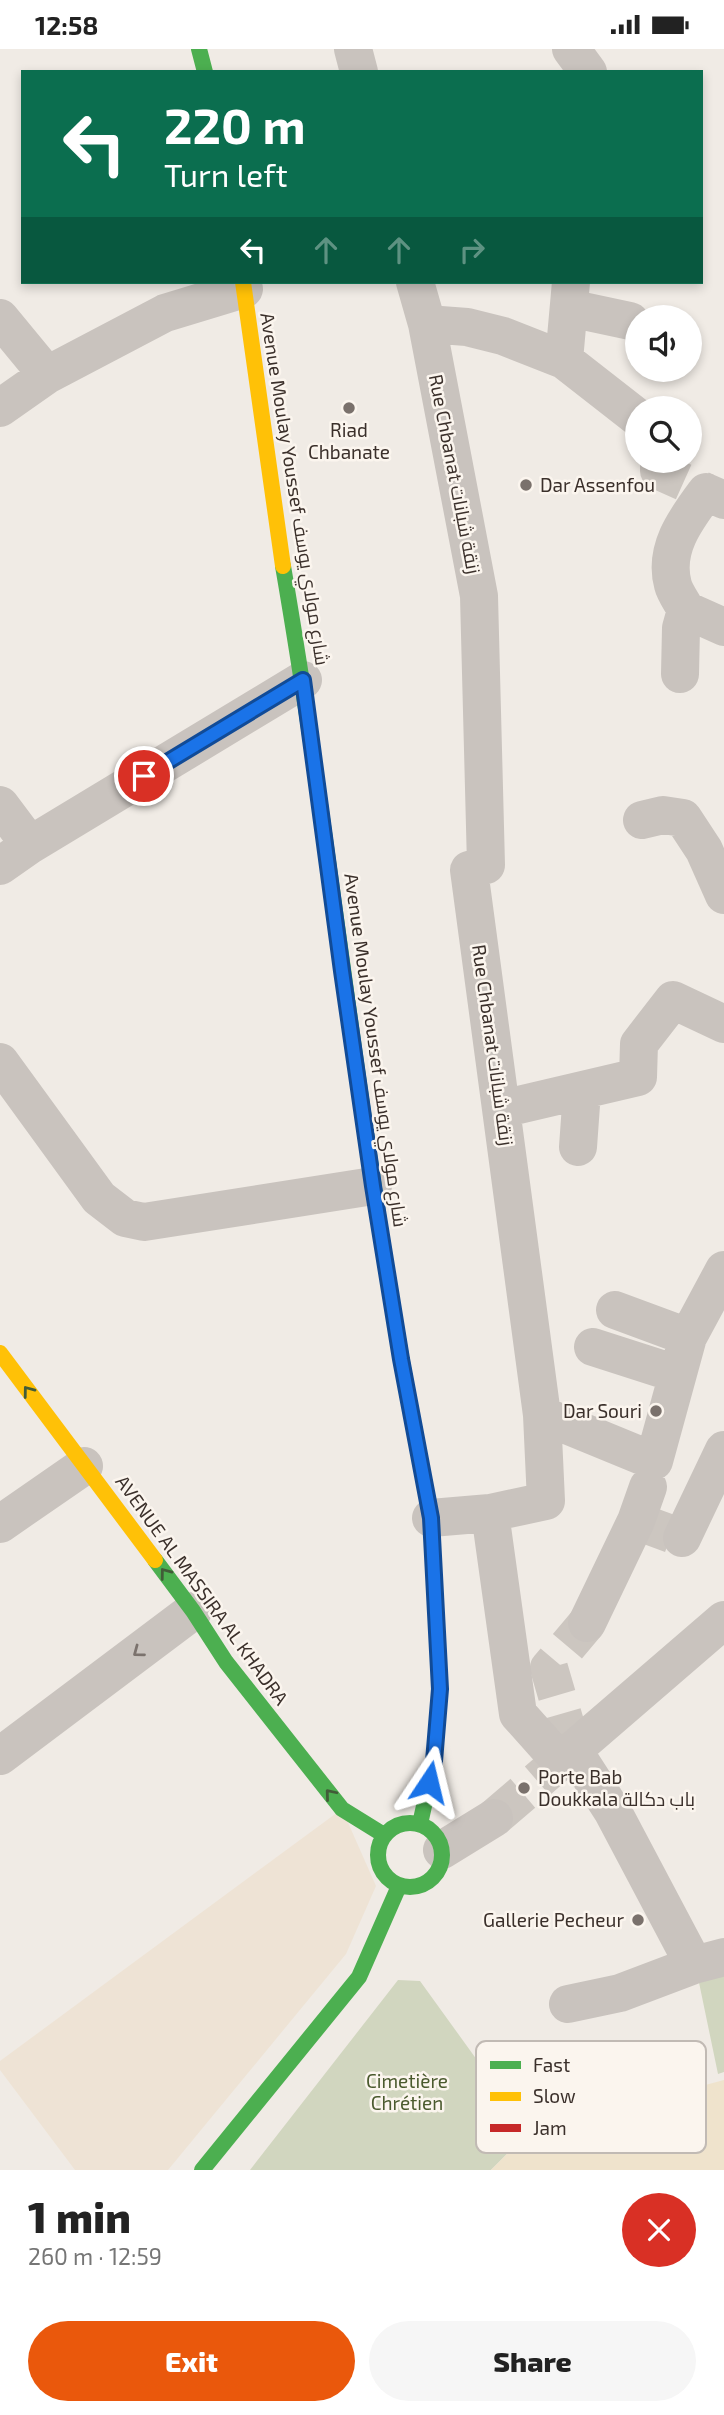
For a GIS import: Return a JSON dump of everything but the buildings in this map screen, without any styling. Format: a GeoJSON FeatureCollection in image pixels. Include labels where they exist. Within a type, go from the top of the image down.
{"type":"FeatureCollection","features":[{"type":"Feature","properties":{"kind":"street"},"geometry":{"type":"LineString","coordinates":[[199,49],[204,70]]}},
{"type":"Feature","properties":{"kind":"street"},"geometry":{"type":"LineString","coordinates":[[353,49],[358,70]]}},
{"type":"Feature","properties":{"kind":"street","name":"Rue Chbanat زنقة شبانات"},"geometry":{"type":"LineString","coordinates":[[416,284],[427,324],[479,596],[486,865],[469,870],[542,1415],[546,1501],[489,1513]]}},
{"type":"Feature","properties":{"kind":"street"},"geometry":{"type":"LineString","coordinates":[[0,408],[47,375],[165,313],[243,285]]}},
{"type":"Feature","properties":{"kind":"street","name":"Avenue Moulay Youssef شارع مولاي يوسف"},"geometry":{"type":"LineString","coordinates":[[243,285],[282,557],[303,680],[373,1186],[401,1359],[431,1518],[440,1689],[431,1837]]}},
{"type":"Feature","properties":{"kind":"street"},"geometry":{"type":"LineString","coordinates":[[564,360],[570,295],[625,319]]}},
{"type":"Feature","properties":{"kind":"street"},"geometry":{"type":"LineString","coordinates":[[0,318],[47,375]]}},
{"type":"Feature","properties":{"kind":"street"},"geometry":{"type":"LineString","coordinates":[[427,324],[444,323],[503,336],[564,360],[625,408]]}},
{"type":"Feature","properties":{"kind":"street"},"geometry":{"type":"LineString","coordinates":[[715,496],[678,533],[672,552],[673,586],[686,610],[724,627]]}},
{"type":"Feature","properties":{"kind":"street"},"geometry":{"type":"LineString","coordinates":[[680,674],[681,628],[686,610]]}},
{"type":"Feature","properties":{"kind":"street"},"geometry":{"type":"LineString","coordinates":[[0,805],[15,855],[303,680]]}},
{"type":"Feature","properties":{"kind":"street"},"geometry":{"type":"LineString","coordinates":[[642,820],[663,815],[682,818],[704,850],[724,895]]}},
{"type":"Feature","properties":{"kind":"street"},"geometry":{"type":"LineString","coordinates":[[502,1109],[638,1077],[639,1044],[673,1000],[721,1014]]}},
{"type":"Feature","properties":{"kind":"street"},"geometry":{"type":"LineString","coordinates":[[0,1062],[99,1198],[125,1218],[144,1222],[373,1186]]}},
{"type":"Feature","properties":{"kind":"street"},"geometry":{"type":"LineString","coordinates":[[578,1147],[582,1091]]}},
{"type":"Feature","properties":{"kind":"street"},"geometry":{"type":"LineString","coordinates":[[542,1415],[654,1461],[688,1338],[724,1270]]}},
{"type":"Feature","properties":{"kind":"street"},"geometry":{"type":"LineString","coordinates":[[615,1310],[688,1338]]}},
{"type":"Feature","properties":{"kind":"street"},"geometry":{"type":"LineString","coordinates":[[593,1347],[677,1374]]}},
{"type":"Feature","properties":{"kind":"street","name":"AVENUE AL MASSIRA AL KHADRA"},"geometry":{"type":"LineString","coordinates":[[0,1353],[193,1611],[226,1662],[342,1809],[384,1835]]}},
{"type":"Feature","properties":{"kind":"street"},"geometry":{"type":"LineString","coordinates":[[682,1538],[724,1450]]}},
{"type":"Feature","properties":{"kind":"street"},"geometry":{"type":"LineString","coordinates":[[0,1524],[84,1466]]}},
{"type":"Feature","properties":{"kind":"street"},"geometry":{"type":"LineString","coordinates":[[587,1623],[636,1521],[648,1487]]}},
{"type":"Feature","properties":{"kind":"street"},"geometry":{"type":"LineString","coordinates":[[431,1518],[489,1513],[518,1714],[564,1758],[613,1812],[709,1961],[620,1993],[568,2004]]}},
{"type":"Feature","properties":{"kind":"street"},"geometry":{"type":"LineString","coordinates":[[0,1756],[193,1611]]}},
{"type":"Feature","properties":{"kind":"street"},"geometry":{"type":"LineString","coordinates":[[564,1758],[724,1619]]}},
{"type":"Feature","properties":{"kind":"street"},"geometry":{"type":"LineString","coordinates":[[431,1837],[494,1818]]}},
{"type":"Feature","properties":{"kind":"street"},"geometry":{"type":"LineString","coordinates":[[407,1822],[431,1837],[440,1866],[431,1880],[416,1887],[399,1886],[388,1879],[381,1870],[378,1858],[384,1835],[407,1822]]}},
{"type":"Feature","properties":{"kind":"street"},"geometry":{"type":"LineString","coordinates":[[202,2170],[359,1977],[399,1886]]}},
{"type":"Feature","properties":{"kind":"green space"},"geometry":{"type":"Polygon","coordinates":[[[724,1960],[724,2072],[718,2074],[696,1968],[724,1960]]]}},
{"type":"Feature","properties":{"kind":"green space","name":"Cimetière Chrétien"},"geometry":{"type":"Polygon","coordinates":[[[398,1980],[420,1981],[476,2059],[476,2153],[508,2153],[491,2170],[250,2170],[398,1980]]]}},
{"type":"Feature","properties":{"kind":"sand"},"geometry":{"type":"Polygon","coordinates":[[[724,2080],[724,2170],[491,2170],[508,2153],[706,2153],[706,2085],[724,2080]]]}},
{"type":"Feature","properties":{"kind":"shaded area"},"geometry":{"type":"Polygon","coordinates":[[[342,1809],[376,1886],[346,1954],[168,2170],[75,2170],[0,2070],[0,2061],[342,1809]]]}},
{"type":"Feature","properties":{"kind":"tunnel"},"geometry":{"type":"LineString","coordinates":[[663,473],[706,492]]}},
{"type":"Feature","properties":{"kind":"tunnel"},"geometry":{"type":"LineString","coordinates":[[636,1521],[682,1538]]}},
{"type":"Feature","properties":{"kind":"tunnel"},"geometry":{"type":"LineString","coordinates":[[573,1750],[549,1668],[587,1623]]}},
{"type":"Feature","properties":{"kind":"tunnel"},"geometry":{"type":"LineString","coordinates":[[494,1818],[558,1763]]}},
{"type":"Feature","properties":{"kind":"traffic: fast"},"geometry":{"type":"LineString","coordinates":[[199,49],[204,70]]}},
{"type":"Feature","properties":{"kind":"traffic: fast"},"geometry":{"type":"LineString","coordinates":[[283,566],[379,1221],[416,1439]]}},
{"type":"Feature","properties":{"kind":"traffic: fast"},"geometry":{"type":"LineString","coordinates":[[155,1560],[226,1662],[342,1809],[384,1835]]}},
{"type":"Feature","properties":{"kind":"traffic: fast"},"geometry":{"type":"LineString","coordinates":[[420,1824],[434,1761],[438,1713]]}},
{"type":"Feature","properties":{"kind":"traffic: fast"},"geometry":{"type":"LineString","coordinates":[[410,1823],[433,1832],[442,1855],[433,1878],[410,1887],[387,1878],[378,1855],[387,1832],[410,1823]]}},
{"type":"Feature","properties":{"kind":"traffic: fast"},"geometry":{"type":"LineString","coordinates":[[202,2170],[359,1977],[399,1886]]}},
{"type":"Feature","properties":{"kind":"traffic: slow"},"geometry":{"type":"LineString","coordinates":[[243,284],[283,566]]}},
{"type":"Feature","properties":{"kind":"traffic: slow"},"geometry":{"type":"LineString","coordinates":[[0,1353],[155,1560]]}},
{"type":"Feature","properties":{"kind":"traffic: jam"},"geometry":{"type":"LineString","coordinates":[[416,1439],[431,1518],[440,1689],[438,1713]]}},
{"type":"Feature","properties":{"kind":"place","name":"Riad Chbanate"},"geometry":{"type":"Point","coordinates":[349,408]}},
{"type":"Feature","properties":{"kind":"place","name":"Dar Assenfou"},"geometry":{"type":"Point","coordinates":[526,485]}},
{"type":"Feature","properties":{"kind":"place","name":"Dar Souri"},"geometry":{"type":"Point","coordinates":[656,1411]}},
{"type":"Feature","properties":{"kind":"place","name":"Porte Bab Doukkala باب دكالة"},"geometry":{"type":"Point","coordinates":[524,1788]}},
{"type":"Feature","properties":{"kind":"place","name":"Gallerie Pecheur"},"geometry":{"type":"Point","coordinates":[638,1920]}},
{"type":"Feature","properties":{"kind":"route"},"geometry":{"type":"LineString","coordinates":[[144,776],[303,680],[373,1186],[401,1359],[431,1518],[440,1689],[434,1761],[429,1782]]}}]}
